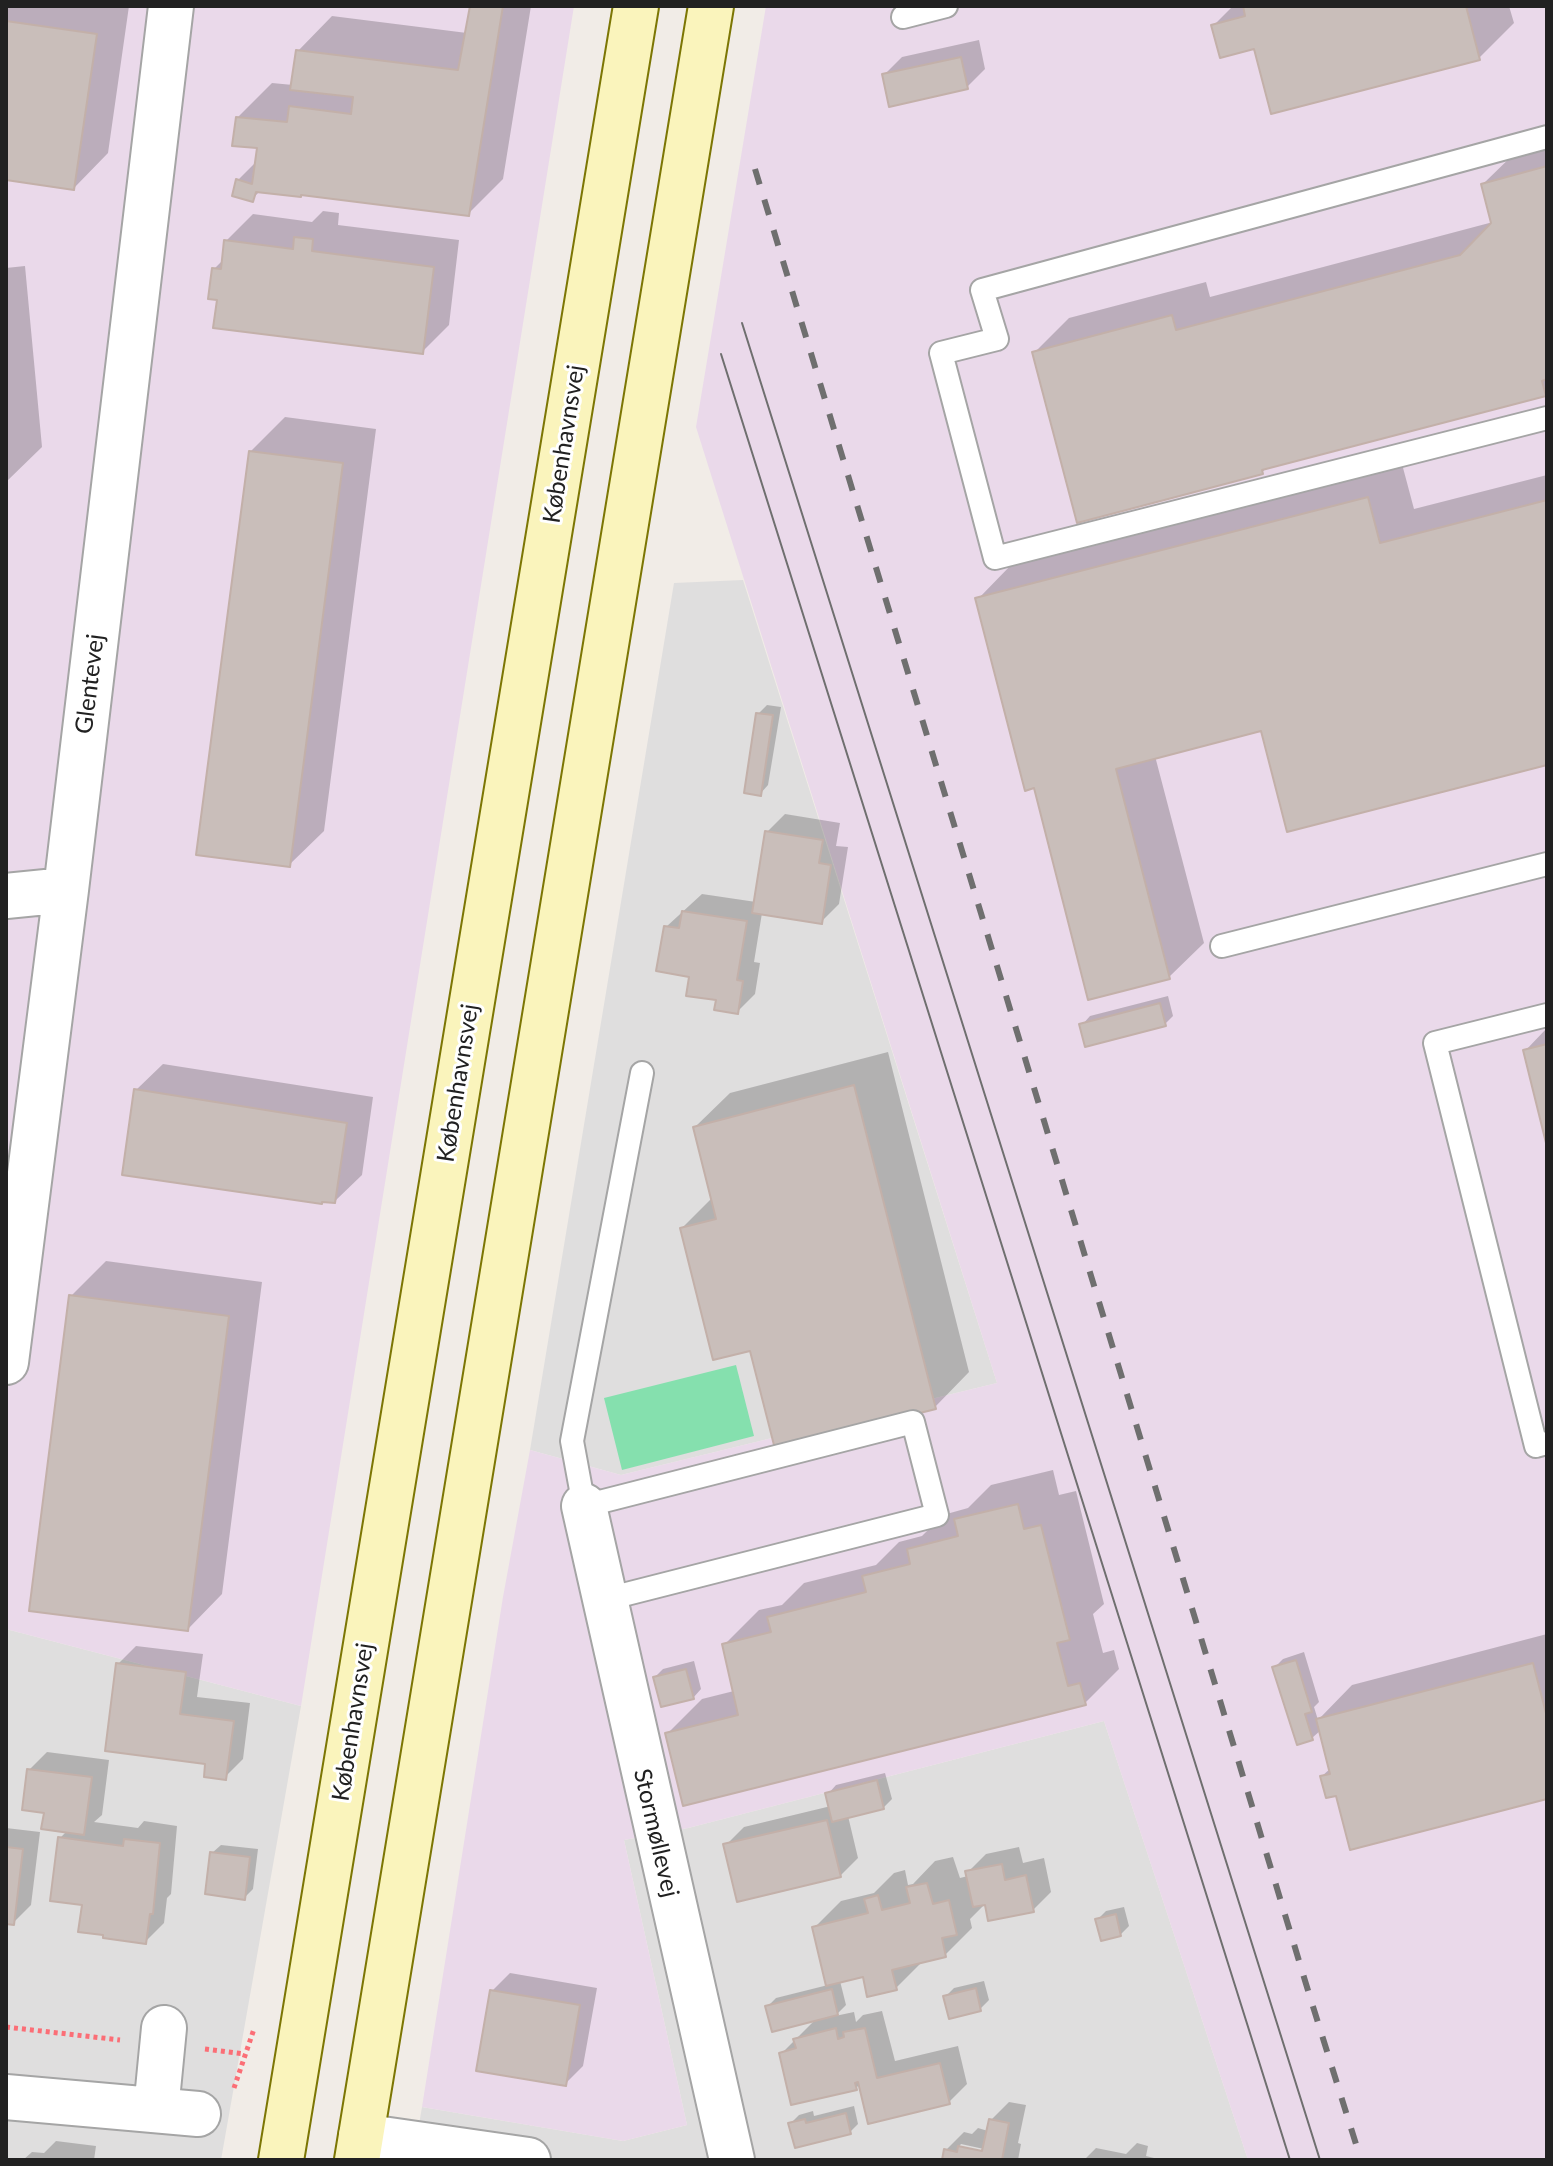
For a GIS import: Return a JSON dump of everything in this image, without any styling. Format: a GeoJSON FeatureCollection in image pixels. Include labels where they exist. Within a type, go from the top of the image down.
{"type":"FeatureCollection","features":[{"type":"Feature","properties":{"kind":"main road","name":"Københavnsvej"},"geometry":{"type":"LineString","coordinates":[[281,2160],[636,6]]}},
{"type":"Feature","properties":{"kind":"main road"},"geometry":{"type":"LineString","coordinates":[[359,2148],[711,6]]}},
{"type":"Feature","properties":{"kind":"street","name":"Glentevej"},"geometry":{"type":"LineString","coordinates":[[6,1362],[66,890],[171,6]]}},
{"type":"Feature","properties":{"kind":"street"},"geometry":{"type":"LineString","coordinates":[[6,896],[66,890]]}},
{"type":"Feature","properties":{"kind":"street","name":"Stormøllevej"},"geometry":{"type":"LineString","coordinates":[[584,1506],[732,2160]]}},
{"type":"Feature","properties":{"kind":"street"},"geometry":{"type":"LineString","coordinates":[[6,2097],[177,2112],[164,2028]]}},
{"type":"Feature","properties":{"kind":"street"},"geometry":{"type":"LineString","coordinates":[[359,2148],[528,2160]]}},
{"type":"Feature","properties":{"kind":"lane"},"geometry":{"type":"LineString","coordinates":[[903,17],[946,6]]}},
{"type":"Feature","properties":{"kind":"lane"},"geometry":{"type":"LineString","coordinates":[[1547,137],[982,290],[997,339],[941,353],[995,558],[1547,418]]}},
{"type":"Feature","properties":{"kind":"lane"},"geometry":{"type":"LineString","coordinates":[[1222,946],[1547,864]]}},
{"type":"Feature","properties":{"kind":"lane"},"geometry":{"type":"LineString","coordinates":[[1547,1015],[1435,1043],[1536,1446],[1547,1443]]}},
{"type":"Feature","properties":{"kind":"lane"},"geometry":{"type":"LineString","coordinates":[[603,1600],[937,1515],[913,1422],[584,1506],[572,1441],[642,1073]]}},
{"type":"Feature","properties":{"kind":"shaded area"},"geometry":{"type":"Polygon","coordinates":[[[6,6],[574,6],[301,1706],[6,1629],[6,6]]]}},
{"type":"Feature","properties":{"kind":"shaded area"},"geometry":{"type":"Polygon","coordinates":[[[766,6],[1547,6],[1547,2160],[1248,2160],[1104,1721],[688,1828],[624,1840],[687,2125],[623,2141],[422,2107],[503,1597],[530,1450],[621,1475],[997,1383],[696,427],[766,6]]]}},
{"type":"Feature","properties":{"kind":"shaded area"},"geometry":{"type":"Polygon","coordinates":[[[743,580],[997,1383],[621,1475],[530,1450],[674,583],[743,580]]]}},
{"type":"Feature","properties":{"kind":"shaded area"},"geometry":{"type":"Polygon","coordinates":[[[6,1629],[301,1706],[221,2160],[6,2160],[6,1629]]]}},
{"type":"Feature","properties":{"kind":"shaded area"},"geometry":{"type":"Polygon","coordinates":[[[1104,1721],[1248,2160],[413,2160],[422,2107],[623,2141],[687,2125],[624,1840],[688,1828],[1104,1721]]]}},
{"type":"Feature","properties":{"kind":"green space"},"geometry":{"type":"Polygon","coordinates":[[[736,1365],[754,1436],[622,1470],[604,1398],[736,1365]]]}},
{"type":"Feature","properties":{"kind":"building"},"geometry":{"type":"Polygon","coordinates":[[[470,6],[503,6],[469,216],[301,195],[256,192],[253,202],[232,196],[236,179],[252,184],[257,148],[232,146],[236,117],[287,122],[289,106],[351,114],[353,97],[290,90],[296,50],[458,70],[470,6]]]}},
{"type":"Feature","properties":{"kind":"building"},"geometry":{"type":"Polygon","coordinates":[[[1243,6],[1466,6],[1480,60],[1271,114],[1254,49],[1220,58],[1211,25],[1245,16],[1243,6]]]}},
{"type":"Feature","properties":{"kind":"building"},"geometry":{"type":"Polygon","coordinates":[[[6,21],[97,34],[74,190],[6,180],[6,21]]]}},
{"type":"Feature","properties":{"kind":"building"},"geometry":{"type":"Polygon","coordinates":[[[961,57],[968,89],[889,107],[882,74],[961,57]]]}},
{"type":"Feature","properties":{"kind":"building"},"geometry":{"type":"Polygon","coordinates":[[[1547,166],[1547,379],[1542,381],[1546,396],[1262,470],[1263,474],[1077,523],[1032,352],[1172,315],[1176,330],[1460,255],[1491,223],[1481,184],[1547,166]]]}},
{"type":"Feature","properties":{"kind":"building"},"geometry":{"type":"Polygon","coordinates":[[[294,237],[313,239],[312,251],[434,267],[423,354],[213,328],[217,300],[208,299],[212,268],[221,269],[224,240],[293,249],[294,237]]]}},
{"type":"Feature","properties":{"kind":"building"},"geometry":{"type":"Polygon","coordinates":[[[249,451],[343,463],[290,867],[196,855],[249,451]]]}},
{"type":"Feature","properties":{"kind":"building"},"geometry":{"type":"Polygon","coordinates":[[[1368,497],[1380,543],[1547,500],[1547,765],[1287,832],[1261,731],[1116,769],[1170,979],[1088,1000],[1034,788],[1025,791],[975,598],[1368,497]]]}},
{"type":"Feature","properties":{"kind":"building"},"geometry":{"type":"Polygon","coordinates":[[[756,713],[773,715],[761,796],[744,793],[756,713]]]}},
{"type":"Feature","properties":{"kind":"building"},"geometry":{"type":"Polygon","coordinates":[[[765,831],[823,840],[819,863],[831,865],[822,924],[752,913],[765,831]]]}},
{"type":"Feature","properties":{"kind":"building"},"geometry":{"type":"Polygon","coordinates":[[[682,911],[747,921],[737,980],[743,981],[738,1014],[714,1010],[716,1000],[686,996],[689,977],[656,971],[664,926],[679,928],[682,911]]]}},
{"type":"Feature","properties":{"kind":"building"},"geometry":{"type":"Polygon","coordinates":[[[1160,1003],[1166,1026],[1085,1047],[1079,1024],[1160,1003]]]}},
{"type":"Feature","properties":{"kind":"building"},"geometry":{"type":"Polygon","coordinates":[[[1547,1044],[1547,1147],[1523,1050],[1547,1044]]]}},
{"type":"Feature","properties":{"kind":"building"},"geometry":{"type":"Polygon","coordinates":[[[854,1085],[936,1409],[775,1449],[750,1351],[713,1360],[680,1228],[716,1219],[693,1127],[854,1085]]]}},
{"type":"Feature","properties":{"kind":"building"},"geometry":{"type":"Polygon","coordinates":[[[134,1089],[347,1123],[335,1203],[322,1204],[122,1175],[134,1089]]]}},
{"type":"Feature","properties":{"kind":"building"},"geometry":{"type":"Polygon","coordinates":[[[69,1295],[229,1316],[188,1631],[29,1611],[69,1295]]]}},
{"type":"Feature","properties":{"kind":"building"},"geometry":{"type":"Polygon","coordinates":[[[1018,1504],[1024,1529],[1041,1525],[1070,1640],[1057,1643],[1068,1686],[1080,1683],[1086,1705],[683,1806],[665,1733],[738,1715],[722,1644],[771,1632],[767,1617],[866,1592],[862,1576],[910,1564],[907,1549],[958,1536],[954,1519],[1018,1504]]]}},
{"type":"Feature","properties":{"kind":"building"},"geometry":{"type":"Polygon","coordinates":[[[1296,1660],[1312,1712],[1305,1714],[1313,1740],[1297,1745],[1272,1667],[1296,1660]]]}},
{"type":"Feature","properties":{"kind":"building"},"geometry":{"type":"Polygon","coordinates":[[[116,1663],[186,1672],[180,1714],[234,1721],[226,1780],[204,1777],[205,1764],[105,1751],[116,1663]]]}},
{"type":"Feature","properties":{"kind":"building"},"geometry":{"type":"Polygon","coordinates":[[[1533,1663],[1547,1717],[1547,1799],[1350,1850],[1336,1796],[1326,1798],[1320,1776],[1330,1774],[1316,1719],[1533,1663]]]}},
{"type":"Feature","properties":{"kind":"building"},"geometry":{"type":"Polygon","coordinates":[[[686,1669],[694,1699],[661,1707],[653,1677],[686,1669]]]}},
{"type":"Feature","properties":{"kind":"building"},"geometry":{"type":"Polygon","coordinates":[[[27,1769],[92,1777],[84,1835],[41,1829],[44,1813],[22,1810],[27,1769]]]}},
{"type":"Feature","properties":{"kind":"building"},"geometry":{"type":"Polygon","coordinates":[[[877,1780],[884,1809],[832,1822],[825,1793],[877,1780]]]}},
{"type":"Feature","properties":{"kind":"building"},"geometry":{"type":"Polygon","coordinates":[[[827,1820],[841,1877],[737,1902],[723,1844],[827,1820]]]}},
{"type":"Feature","properties":{"kind":"building"},"geometry":{"type":"Polygon","coordinates":[[[58,1837],[123,1846],[124,1839],[160,1843],[153,1914],[150,1914],[146,1944],[78,1932],[82,1905],[50,1901],[58,1837]]]}},
{"type":"Feature","properties":{"kind":"building"},"geometry":{"type":"Polygon","coordinates":[[[6,1847],[23,1849],[14,1925],[6,1924],[6,1847]]]}},
{"type":"Feature","properties":{"kind":"building"},"geometry":{"type":"Polygon","coordinates":[[[210,1852],[250,1857],[245,1900],[205,1894],[210,1852]]]}},
{"type":"Feature","properties":{"kind":"building"},"geometry":{"type":"Polygon","coordinates":[[[1002,1864],[1005,1880],[1026,1875],[1034,1912],[988,1921],[985,1905],[973,1907],[965,1871],[1002,1864]]]}},
{"type":"Feature","properties":{"kind":"building"},"geometry":{"type":"Polygon","coordinates":[[[927,1883],[933,1904],[949,1900],[957,1935],[942,1938],[946,1957],[892,1970],[897,1990],[867,1997],[863,1977],[826,1986],[812,1927],[868,1913],[864,1899],[878,1895],[882,1910],[910,1903],[906,1887],[927,1883]]]}},
{"type":"Feature","properties":{"kind":"building"},"geometry":{"type":"Polygon","coordinates":[[[1116,1914],[1121,1936],[1101,1941],[1095,1919],[1116,1914]]]}},
{"type":"Feature","properties":{"kind":"building"},"geometry":{"type":"Polygon","coordinates":[[[976,1988],[981,2011],[949,2019],[943,1996],[976,1988]]]}},
{"type":"Feature","properties":{"kind":"building"},"geometry":{"type":"Polygon","coordinates":[[[832,1989],[838,2015],[772,2032],[765,2006],[832,1989]]]}},
{"type":"Feature","properties":{"kind":"building"},"geometry":{"type":"Polygon","coordinates":[[[490,1990],[580,2005],[566,2086],[476,2071],[490,1990]]]}},
{"type":"Feature","properties":{"kind":"building"},"geometry":{"type":"Polygon","coordinates":[[[836,2028],[838,2039],[844,2037],[843,2032],[865,2028],[877,2078],[940,2063],[950,2104],[868,2124],[858,2082],[855,2083],[857,2090],[791,2105],[779,2053],[796,2048],[793,2039],[836,2028]]]}},
{"type":"Feature","properties":{"kind":"building"},"geometry":{"type":"Polygon","coordinates":[[[846,2113],[851,2134],[795,2148],[788,2123],[805,2119],[806,2123],[846,2113]]]}},
{"type":"Feature","properties":{"kind":"building"},"geometry":{"type":"Polygon","coordinates":[[[989,2119],[1009,2123],[1002,2160],[942,2160],[944,2149],[957,2152],[958,2146],[982,2151],[989,2119]]]}},
{"type":"Feature","properties":{"kind":"tram line"},"geometry":{"type":"LineString","coordinates":[[742,323],[1320,2160]]}},
{"type":"Feature","properties":{"kind":"tram line"},"geometry":{"type":"LineString","coordinates":[[721,354],[1290,2160]]}},
{"type":"Feature","properties":{"kind":"railway"},"geometry":{"type":"LineString","coordinates":[[755,169],[1361,2160]]}}]}
